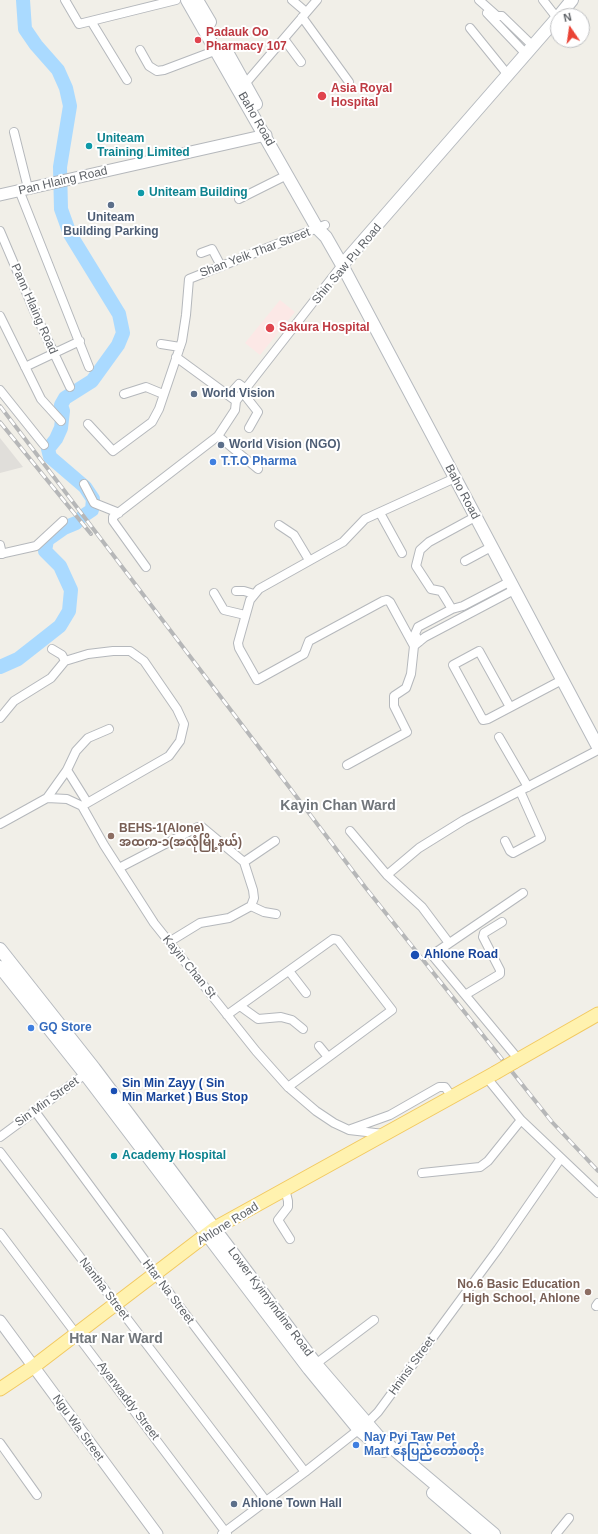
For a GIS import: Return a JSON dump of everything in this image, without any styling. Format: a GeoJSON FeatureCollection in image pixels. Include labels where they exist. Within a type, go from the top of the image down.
{"type":"FeatureCollection","features":[{"type":"Feature","properties":{"kind":"main road","name":"Baho Road"},"geometry":{"type":"LineString","coordinates":[[187,0],[266,135],[286,175],[323,230]]}},
{"type":"Feature","properties":{"kind":"main road","name":"Baho Road"},"geometry":{"type":"LineString","coordinates":[[197,0],[245,84],[598,747]]}},
{"type":"Feature","properties":{"kind":"main road","name":"Shin Saw Pu Road"},"geometry":{"type":"LineString","coordinates":[[565,8],[572,0]]}},
{"type":"Feature","properties":{"kind":"main road","name":"Shin Saw Pu Road"},"geometry":{"type":"LineString","coordinates":[[342,265],[550,26]]}},
{"type":"Feature","properties":{"kind":"main road","name":"Lower Kyimyindine Road"},"geometry":{"type":"LineString","coordinates":[[0,949],[37,1006]]}},
{"type":"Feature","properties":{"kind":"main road","name":"Lower Kyimyindine Road"},"geometry":{"type":"LineString","coordinates":[[0,967],[37,1006],[90,1071],[313,1366],[363,1426],[378,1436],[481,1534]]}},
{"type":"Feature","properties":{"kind":"main road","name":"Ahlone Road"},"geometry":{"type":"LineString","coordinates":[[0,1388],[33,1367],[211,1232],[598,1014]]}},
{"type":"Feature","properties":{"kind":"main road","name":"Lower Kyimyindine Road"},"geometry":{"type":"LineString","coordinates":[[434,1489],[494,1534]]}},
{"type":"Feature","properties":{"kind":"street"},"geometry":{"type":"LineString","coordinates":[[65,0],[79,24],[176,0]]}},
{"type":"Feature","properties":{"kind":"street"},"geometry":{"type":"LineString","coordinates":[[292,0],[304,14],[349,82]]}},
{"type":"Feature","properties":{"kind":"street"},"geometry":{"type":"LineString","coordinates":[[245,84],[317,0]]}},
{"type":"Feature","properties":{"kind":"street"},"geometry":{"type":"LineString","coordinates":[[479,0],[497,16],[502,16],[530,50]]}},
{"type":"Feature","properties":{"kind":"street"},"geometry":{"type":"LineString","coordinates":[[543,0],[550,8]]}},
{"type":"Feature","properties":{"kind":"street"},"geometry":{"type":"LineString","coordinates":[[486,13],[530,50]]}},
{"type":"Feature","properties":{"kind":"street"},"geometry":{"type":"LineString","coordinates":[[91,21],[127,80]]}},
{"type":"Feature","properties":{"kind":"street"},"geometry":{"type":"LineString","coordinates":[[470,28],[508,75]]}},
{"type":"Feature","properties":{"kind":"street"},"geometry":{"type":"LineString","coordinates":[[284,39],[301,62]]}},
{"type":"Feature","properties":{"kind":"street"},"geometry":{"type":"LineString","coordinates":[[140,50],[149,66],[157,71],[164,70],[217,50]]}},
{"type":"Feature","properties":{"kind":"street"},"geometry":{"type":"LineString","coordinates":[[14,132],[24,189],[89,367]]}},
{"type":"Feature","properties":{"kind":"street","name":"Pan Hlaing Road"},"geometry":{"type":"LineString","coordinates":[[0,194],[266,135]]}},
{"type":"Feature","properties":{"kind":"street"},"geometry":{"type":"LineString","coordinates":[[239,199],[286,175]]}},
{"type":"Feature","properties":{"kind":"street","name":"Shan Yeik Thar Street"},"geometry":{"type":"LineString","coordinates":[[88,424],[111,451],[115,450],[152,422],[159,409],[180,347],[186,315],[188,279],[323,230]]}},
{"type":"Feature","properties":{"kind":"street","name":"Pann Hlaing Road"},"geometry":{"type":"LineString","coordinates":[[0,231],[53,353],[70,387]]}},
{"type":"Feature","properties":{"kind":"street"},"geometry":{"type":"LineString","coordinates":[[201,253],[212,249],[221,266]]}},
{"type":"Feature","properties":{"kind":"street","name":"Shin Saw Pu Road"},"geometry":{"type":"LineString","coordinates":[[119,513],[218,436],[235,410],[236,402],[342,265]]}},
{"type":"Feature","properties":{"kind":"street"},"geometry":{"type":"LineString","coordinates":[[0,316],[41,399],[61,421]]}},
{"type":"Feature","properties":{"kind":"street"},"geometry":{"type":"LineString","coordinates":[[25,367],[80,341]]}},
{"type":"Feature","properties":{"kind":"street"},"geometry":{"type":"LineString","coordinates":[[161,344],[180,347]]}},
{"type":"Feature","properties":{"kind":"street"},"geometry":{"type":"LineString","coordinates":[[176,358],[236,402]]}},
{"type":"Feature","properties":{"kind":"street"},"geometry":{"type":"LineString","coordinates":[[228,395],[239,384],[258,412],[249,428]]}},
{"type":"Feature","properties":{"kind":"street"},"geometry":{"type":"LineString","coordinates":[[124,394],[146,387],[163,394]]}},
{"type":"Feature","properties":{"kind":"street"},"geometry":{"type":"LineString","coordinates":[[0,390],[44,446]]}},
{"type":"Feature","properties":{"kind":"street"},"geometry":{"type":"LineString","coordinates":[[218,436],[258,469]]}},
{"type":"Feature","properties":{"kind":"street"},"geometry":{"type":"LineString","coordinates":[[416,644],[390,602],[387,600],[309,641],[304,654],[258,680],[239,648],[238,638],[245,615],[254,594],[309,560],[343,542],[365,519],[454,478]]}},
{"type":"Feature","properties":{"kind":"street"},"geometry":{"type":"LineString","coordinates":[[84,484],[94,503],[119,513]]}},
{"type":"Feature","properties":{"kind":"street"},"geometry":{"type":"LineString","coordinates":[[119,513],[113,517],[113,521],[146,567]]}},
{"type":"Feature","properties":{"kind":"street"},"geometry":{"type":"LineString","coordinates":[[380,513],[402,553]]}},
{"type":"Feature","properties":{"kind":"street"},"geometry":{"type":"LineString","coordinates":[[452,609],[441,591],[431,589],[416,566],[420,550],[428,542],[475,517]]}},
{"type":"Feature","properties":{"kind":"street"},"geometry":{"type":"LineString","coordinates":[[0,545],[1,554],[36,546],[63,521]]}},
{"type":"Feature","properties":{"kind":"street"},"geometry":{"type":"LineString","coordinates":[[279,525],[294,535],[309,560]]}},
{"type":"Feature","properties":{"kind":"street"},"geometry":{"type":"LineString","coordinates":[[465,561],[491,547]]}},
{"type":"Feature","properties":{"kind":"street"},"geometry":{"type":"LineString","coordinates":[[347,765],[407,732],[394,706],[394,696],[406,688],[412,674],[416,644],[415,634],[418,628],[452,609],[463,606],[511,586]]}},
{"type":"Feature","properties":{"kind":"street"},"geometry":{"type":"LineString","coordinates":[[416,644],[425,637],[511,586]]}},
{"type":"Feature","properties":{"kind":"street"},"geometry":{"type":"LineString","coordinates":[[236,591],[244,591],[254,594]]}},
{"type":"Feature","properties":{"kind":"street"},"geometry":{"type":"LineString","coordinates":[[214,593],[224,610],[245,615]]}},
{"type":"Feature","properties":{"kind":"street"},"geometry":{"type":"LineString","coordinates":[[52,649],[62,655],[65,661]]}},
{"type":"Feature","properties":{"kind":"street"},"geometry":{"type":"LineString","coordinates":[[0,718],[14,701],[51,678],[65,661],[88,654],[130,651],[144,661],[177,709],[184,724],[180,740],[169,756],[84,804],[75,801],[47,798]]}},
{"type":"Feature","properties":{"kind":"street"},"geometry":{"type":"LineString","coordinates":[[510,707],[479,651],[453,665],[483,720],[510,707],[562,680]]}},
{"type":"Feature","properties":{"kind":"street"},"geometry":{"type":"LineString","coordinates":[[0,824],[47,798],[67,770],[76,751],[88,738],[109,729]]}},
{"type":"Feature","properties":{"kind":"street"},"geometry":{"type":"LineString","coordinates":[[499,737],[528,787]]}},
{"type":"Feature","properties":{"kind":"street"},"geometry":{"type":"LineString","coordinates":[[387,875],[419,848],[464,820],[598,750]]}},
{"type":"Feature","properties":{"kind":"street","name":"Kayin Chan St"},"geometry":{"type":"LineString","coordinates":[[67,770],[119,868],[154,923],[256,1051],[288,1087],[326,1118],[349,1130]]}},
{"type":"Feature","properties":{"kind":"street"},"geometry":{"type":"LineString","coordinates":[[506,841],[510,851],[513,853],[541,838],[520,791]]}},
{"type":"Feature","properties":{"kind":"street"},"geometry":{"type":"LineString","coordinates":[[119,868],[198,827],[202,827],[244,862],[253,890],[254,898],[251,906],[229,918],[200,923],[169,942]]}},
{"type":"Feature","properties":{"kind":"street"},"geometry":{"type":"LineString","coordinates":[[350,831],[387,875],[422,908],[449,943]]}},
{"type":"Feature","properties":{"kind":"street"},"geometry":{"type":"LineString","coordinates":[[244,862],[275,841]]}},
{"type":"Feature","properties":{"kind":"street"},"geometry":{"type":"LineString","coordinates":[[516,1061],[432,955],[523,892]]}},
{"type":"Feature","properties":{"kind":"street"},"geometry":{"type":"LineString","coordinates":[[251,906],[264,912],[276,914]]}},
{"type":"Feature","properties":{"kind":"street"},"geometry":{"type":"LineString","coordinates":[[465,995],[500,974],[500,970],[483,937],[484,933],[502,922]]}},
{"type":"Feature","properties":{"kind":"street"},"geometry":{"type":"LineString","coordinates":[[227,1015],[336,938],[392,1010],[288,1087]]}},
{"type":"Feature","properties":{"kind":"street"},"geometry":{"type":"LineString","coordinates":[[289,971],[306,993]]}},
{"type":"Feature","properties":{"kind":"street"},"geometry":{"type":"LineString","coordinates":[[240,1006],[258,1019],[281,1017],[292,1020],[303,1029]]}},
{"type":"Feature","properties":{"kind":"street"},"geometry":{"type":"LineString","coordinates":[[319,1046],[328,1058]]}},
{"type":"Feature","properties":{"kind":"street","name":"Sin Min Street"},"geometry":{"type":"LineString","coordinates":[[0,1137],[34,1110],[90,1071]]}},
{"type":"Feature","properties":{"kind":"street"},"geometry":{"type":"LineString","coordinates":[[491,1075],[521,1120],[598,1193]]}},
{"type":"Feature","properties":{"kind":"street"},"geometry":{"type":"LineString","coordinates":[[349,1130],[390,1115],[439,1087],[445,1087],[452,1097]]}},
{"type":"Feature","properties":{"kind":"street","name":"Htar Na Street"},"geometry":{"type":"LineString","coordinates":[[34,1110],[155,1274],[305,1472]]}},
{"type":"Feature","properties":{"kind":"street"},"geometry":{"type":"LineString","coordinates":[[422,1173],[480,1167],[488,1161],[521,1120]]}},
{"type":"Feature","properties":{"kind":"street"},"geometry":{"type":"LineString","coordinates":[[349,1130],[384,1134]]}},
{"type":"Feature","properties":{"kind":"street","name":"Nantha Street"},"geometry":{"type":"LineString","coordinates":[[0,1152],[266,1501]]}},
{"type":"Feature","properties":{"kind":"street","name":"Hninsi Street"},"geometry":{"type":"LineString","coordinates":[[224,1533],[305,1472],[363,1426],[378,1412],[498,1249],[561,1158]]}},
{"type":"Feature","properties":{"kind":"street"},"geometry":{"type":"LineString","coordinates":[[285,1189],[288,1207],[278,1220],[290,1238]]}},
{"type":"Feature","properties":{"kind":"street","name":"Ayarwaddy Street"},"geometry":{"type":"LineString","coordinates":[[0,1233],[224,1533]]}},
{"type":"Feature","properties":{"kind":"street"},"geometry":{"type":"LineString","coordinates":[[313,1366],[374,1320]]}},
{"type":"Feature","properties":{"kind":"street","name":"Ngu Wa Street"},"geometry":{"type":"LineString","coordinates":[[0,1321],[157,1534]]}},
{"type":"Feature","properties":{"kind":"street"},"geometry":{"type":"LineString","coordinates":[[0,1443],[37,1495]]}},
{"type":"Feature","properties":{"kind":"street"},"geometry":{"type":"LineString","coordinates":[[556,1534],[568,1518]]}},
{"type":"Feature","properties":{"kind":"shaded area","name":"Sakura Hospital"},"geometry":{"type":"Polygon","coordinates":[[[280,300],[295,312],[260,355],[245,343],[280,300]]]}},
{"type":"Feature","properties":{"kind":"shaded area"},"geometry":{"type":"Polygon","coordinates":[[[0,438],[23,467],[0,473],[0,438]]]}},
{"type":"Feature","properties":{"kind":"waterway"},"geometry":{"type":"LineString","coordinates":[[23,0],[25,29],[36,45],[58,70],[66,88],[70,106],[60,167],[61,209],[70,234],[119,314],[123,333],[118,345],[92,381],[65,398],[61,405],[63,411],[61,428],[56,439],[48,449],[50,457],[85,487],[93,499],[92,510],[83,516]]}},
{"type":"Feature","properties":{"kind":"waterway"},"geometry":{"type":"LineString","coordinates":[[0,667],[18,659],[60,626],[69,611],[71,590],[60,566],[45,551],[47,540],[64,528],[76,523]]}},
{"type":"Feature","properties":{"kind":"railway"},"geometry":{"type":"LineString","coordinates":[[0,406],[365,887],[552,1122],[598,1171]]}},
{"type":"Feature","properties":{"kind":"railway"},"geometry":{"type":"LineString","coordinates":[[0,422],[91,534]]}},
{"type":"Feature","properties":{"kind":"place","name":"Padauk Oo Pharmacy 107"},"geometry":{"type":"Point","coordinates":[198,40]}},
{"type":"Feature","properties":{"kind":"place","name":"Asia Royal Hospital"},"geometry":{"type":"Point","coordinates":[322,96]}},
{"type":"Feature","properties":{"kind":"place","name":"Uniteam Training Limited"},"geometry":{"type":"Point","coordinates":[89,146]}},
{"type":"Feature","properties":{"kind":"place","name":"Uniteam Building"},"geometry":{"type":"Point","coordinates":[141,193]}},
{"type":"Feature","properties":{"kind":"place","name":"Uniteam Building Parking"},"geometry":{"type":"Point","coordinates":[111,205]}},
{"type":"Feature","properties":{"kind":"place","name":"Sakura Hospital"},"geometry":{"type":"Point","coordinates":[270,328]}},
{"type":"Feature","properties":{"kind":"place","name":"World Vision"},"geometry":{"type":"Point","coordinates":[194,394]}},
{"type":"Feature","properties":{"kind":"place","name":"World Vision (NGO)"},"geometry":{"type":"Point","coordinates":[221,445]}},
{"type":"Feature","properties":{"kind":"place","name":"T.T.O Pharma"},"geometry":{"type":"Point","coordinates":[213,462]}},
{"type":"Feature","properties":{"kind":"place","name":"BEHS-1(Alone) အထက-၁(အလုံမြို့နယ်)"},"geometry":{"type":"Point","coordinates":[111,836]}},
{"type":"Feature","properties":{"kind":"place","name":"Ahlone Road"},"geometry":{"type":"Point","coordinates":[415,955]}},
{"type":"Feature","properties":{"kind":"place","name":"GQ Store"},"geometry":{"type":"Point","coordinates":[31,1028]}},
{"type":"Feature","properties":{"kind":"place","name":"Sin Min Zayy ( Sin Min Market ) Bus Stop"},"geometry":{"type":"Point","coordinates":[114,1091]}},
{"type":"Feature","properties":{"kind":"place","name":"Academy Hospital"},"geometry":{"type":"Point","coordinates":[114,1156]}},
{"type":"Feature","properties":{"kind":"place","name":"No.6 Basic Education High School, Ahlone"},"geometry":{"type":"Point","coordinates":[588,1292]}},
{"type":"Feature","properties":{"kind":"place","name":"Nay Pyi Taw Pet Mart နေပြည်တော်စတိုး"},"geometry":{"type":"Point","coordinates":[356,1445]}},
{"type":"Feature","properties":{"kind":"place","name":"Ahlone Town Hall"},"geometry":{"type":"Point","coordinates":[234,1504]}},
{"type":"Feature","properties":{"kind":"district","name":"Kayin Chan Ward"},"geometry":{"type":"Point","coordinates":[338,806]}},
{"type":"Feature","properties":{"kind":"district","name":"Htar Nar Ward"},"geometry":{"type":"Point","coordinates":[116,1339]}}]}
